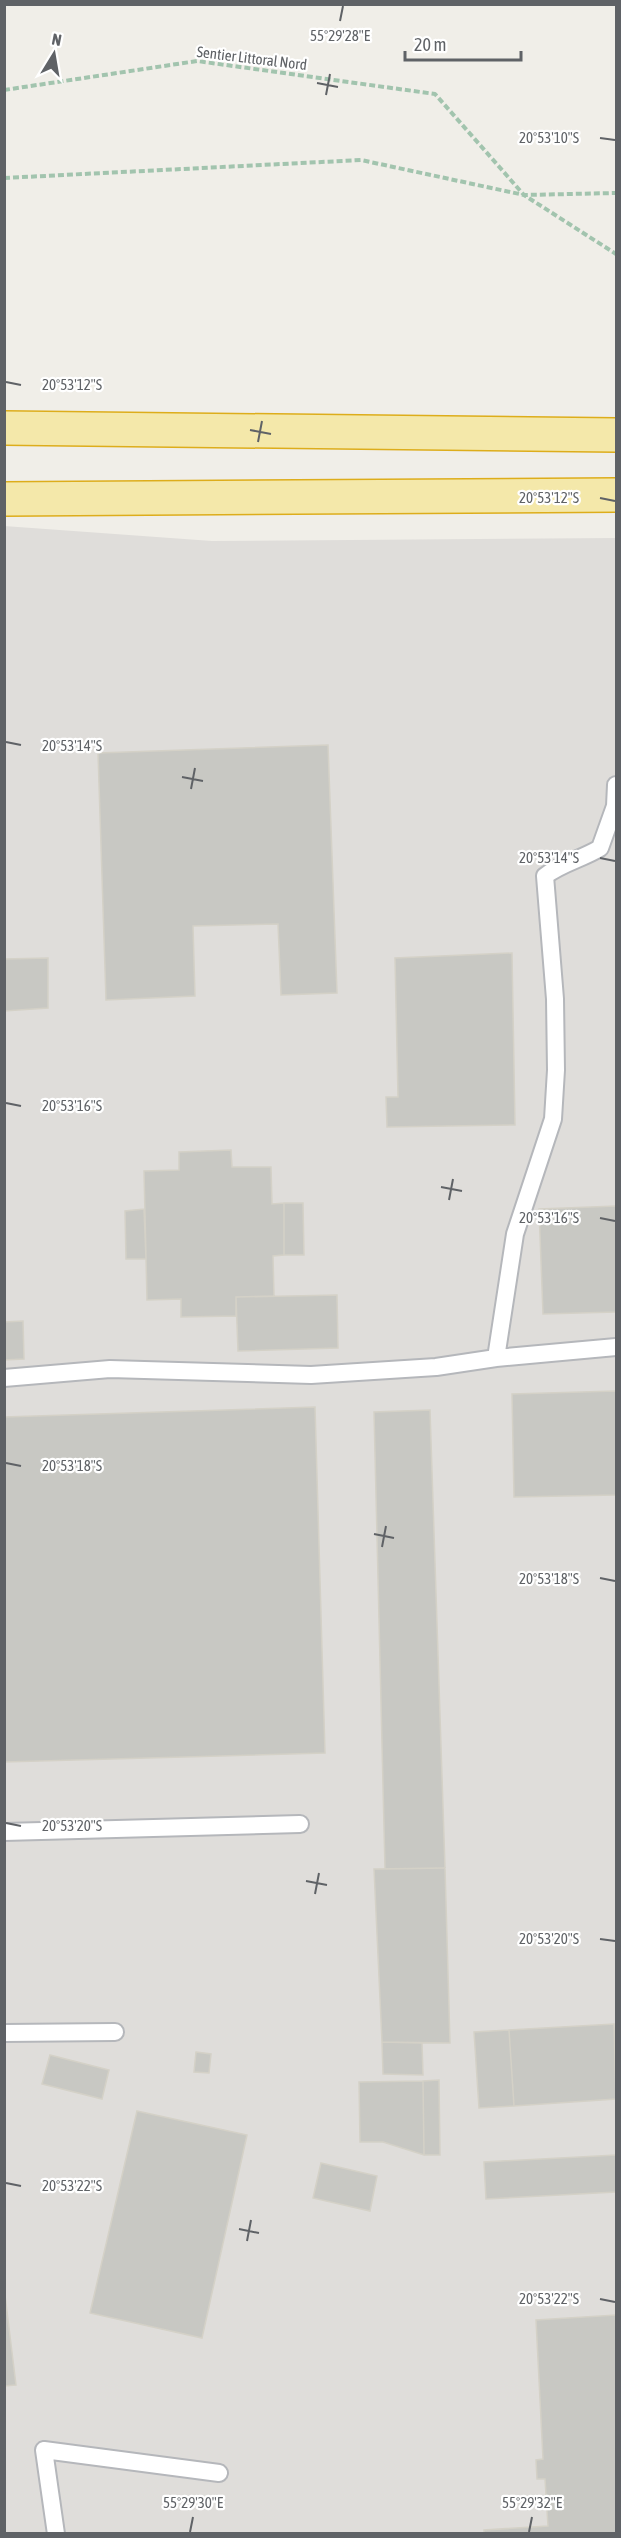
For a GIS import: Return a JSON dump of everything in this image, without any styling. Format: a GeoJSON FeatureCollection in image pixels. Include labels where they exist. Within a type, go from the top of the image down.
{"type":"FeatureCollection","features":[{"type":"Feature","properties":{"kind":"highway"},"geometry":{"type":"LineString","coordinates":[[4,428],[616,435]]}},
{"type":"Feature","properties":{"kind":"highway"},"geometry":{"type":"LineString","coordinates":[[14,498],[616,495]]}},
{"type":"Feature","properties":{"kind":"lane"},"geometry":{"type":"LineString","coordinates":[[496,1358],[515,1233],[553,1119],[556,1070],[555,999],[545,876],[558,866],[582,858],[600,848],[615,806],[616,785]]}},
{"type":"Feature","properties":{"kind":"lane"},"geometry":{"type":"LineString","coordinates":[[4,1378],[110,1369],[311,1375],[436,1367],[496,1358],[616,1347]]}},
{"type":"Feature","properties":{"kind":"lane"},"geometry":{"type":"LineString","coordinates":[[4,1832],[300,1824]]}},
{"type":"Feature","properties":{"kind":"lane"},"geometry":{"type":"LineString","coordinates":[[4,2033],[115,2032]]}},
{"type":"Feature","properties":{"kind":"lane"},"geometry":{"type":"LineString","coordinates":[[56,2534],[44,2450],[219,2473]]}},
{"type":"Feature","properties":{"kind":"path","name":"Sentier Littoral Nord"},"geometry":{"type":"LineString","coordinates":[[4,90],[197,61],[435,94],[524,195]]}},
{"type":"Feature","properties":{"kind":"path"},"geometry":{"type":"LineString","coordinates":[[4,178],[361,160],[524,195],[616,193]]}},
{"type":"Feature","properties":{"kind":"path"},"geometry":{"type":"LineString","coordinates":[[524,195],[616,254]]}},
{"type":"Feature","properties":{"kind":"shaded area"},"geometry":{"type":"Polygon","coordinates":[[[4,526],[212,541],[616,538],[616,2533],[5,2533],[4,526]]]}},
{"type":"Feature","properties":{"kind":"building"},"geometry":{"type":"Polygon","coordinates":[[[328,745],[337,993],[281,995],[278,924],[193,926],[195,996],[106,1000],[98,753],[328,745]]]}},
{"type":"Feature","properties":{"kind":"building"},"geometry":{"type":"Polygon","coordinates":[[[512,953],[515,1125],[387,1127],[386,1097],[398,1097],[395,958],[512,953]]]}},
{"type":"Feature","properties":{"kind":"building"},"geometry":{"type":"Polygon","coordinates":[[[48,958],[48,1008],[4,1011],[4,959],[48,958]]]}},
{"type":"Feature","properties":{"kind":"building"},"geometry":{"type":"Polygon","coordinates":[[[231,1150],[232,1167],[271,1167],[272,1204],[284,1203],[284,1255],[273,1256],[274,1296],[236,1297],[236,1316],[181,1317],[181,1299],[147,1300],[144,1171],[179,1170],[179,1152],[231,1150]]]}},
{"type":"Feature","properties":{"kind":"building"},"geometry":{"type":"Polygon","coordinates":[[[284,1203],[303,1203],[304,1255],[284,1255],[284,1203]]]}},
{"type":"Feature","properties":{"kind":"building"},"geometry":{"type":"Polygon","coordinates":[[[616,1206],[616,1312],[543,1314],[539,1209],[616,1206]]]}},
{"type":"Feature","properties":{"kind":"building"},"geometry":{"type":"Polygon","coordinates":[[[144,1209],[146,1259],[126,1259],[125,1211],[144,1209]]]}},
{"type":"Feature","properties":{"kind":"building"},"geometry":{"type":"Polygon","coordinates":[[[337,1295],[338,1348],[238,1351],[236,1297],[337,1295]]]}},
{"type":"Feature","properties":{"kind":"building"},"geometry":{"type":"Polygon","coordinates":[[[23,1321],[24,1359],[4,1360],[4,1322],[23,1321]]]}},
{"type":"Feature","properties":{"kind":"building"},"geometry":{"type":"Polygon","coordinates":[[[616,1391],[616,1495],[514,1497],[512,1394],[616,1391]]]}},
{"type":"Feature","properties":{"kind":"building"},"geometry":{"type":"Polygon","coordinates":[[[315,1407],[325,1753],[4,1762],[4,1417],[315,1407]]]}},
{"type":"Feature","properties":{"kind":"building"},"geometry":{"type":"Polygon","coordinates":[[[430,1410],[445,1868],[385,1869],[374,1412],[430,1410]]]}},
{"type":"Feature","properties":{"kind":"building"},"geometry":{"type":"Polygon","coordinates":[[[445,1868],[450,2043],[382,2042],[374,1869],[445,1868]]]}},
{"type":"Feature","properties":{"kind":"building"},"geometry":{"type":"Polygon","coordinates":[[[614,2024],[616,2099],[514,2106],[509,2030],[614,2024]]]}},
{"type":"Feature","properties":{"kind":"building"},"geometry":{"type":"Polygon","coordinates":[[[509,2030],[514,2106],[479,2108],[474,2032],[509,2030]]]}},
{"type":"Feature","properties":{"kind":"building"},"geometry":{"type":"Polygon","coordinates":[[[382,2042],[422,2043],[423,2075],[383,2074],[382,2042]]]}},
{"type":"Feature","properties":{"kind":"building"},"geometry":{"type":"Polygon","coordinates":[[[196,2052],[211,2054],[209,2073],[194,2072],[196,2052]]]}},
{"type":"Feature","properties":{"kind":"building"},"geometry":{"type":"Polygon","coordinates":[[[50,2055],[109,2070],[102,2099],[42,2084],[50,2055]]]}},
{"type":"Feature","properties":{"kind":"building"},"geometry":{"type":"Polygon","coordinates":[[[439,2080],[440,2155],[424,2155],[423,2081],[439,2080]]]}},
{"type":"Feature","properties":{"kind":"building"},"geometry":{"type":"Polygon","coordinates":[[[423,2081],[424,2155],[383,2142],[360,2142],[359,2082],[423,2081]]]}},
{"type":"Feature","properties":{"kind":"building"},"geometry":{"type":"Polygon","coordinates":[[[137,2111],[247,2135],[202,2338],[90,2313],[137,2111]]]}},
{"type":"Feature","properties":{"kind":"building"},"geometry":{"type":"Polygon","coordinates":[[[616,2155],[616,2192],[486,2199],[484,2162],[616,2155]]]}},
{"type":"Feature","properties":{"kind":"building"},"geometry":{"type":"Polygon","coordinates":[[[321,2163],[377,2176],[370,2211],[313,2198],[321,2163]]]}},
{"type":"Feature","properties":{"kind":"building"},"geometry":{"type":"Polygon","coordinates":[[[4,2287],[16,2385],[4,2386],[4,2287]]]}},
{"type":"Feature","properties":{"kind":"building"},"geometry":{"type":"Polygon","coordinates":[[[616,2315],[616,2534],[484,2534],[484,2530],[548,2526],[545,2479],[537,2479],[536,2460],[543,2459],[536,2320],[616,2315]]]}}]}
